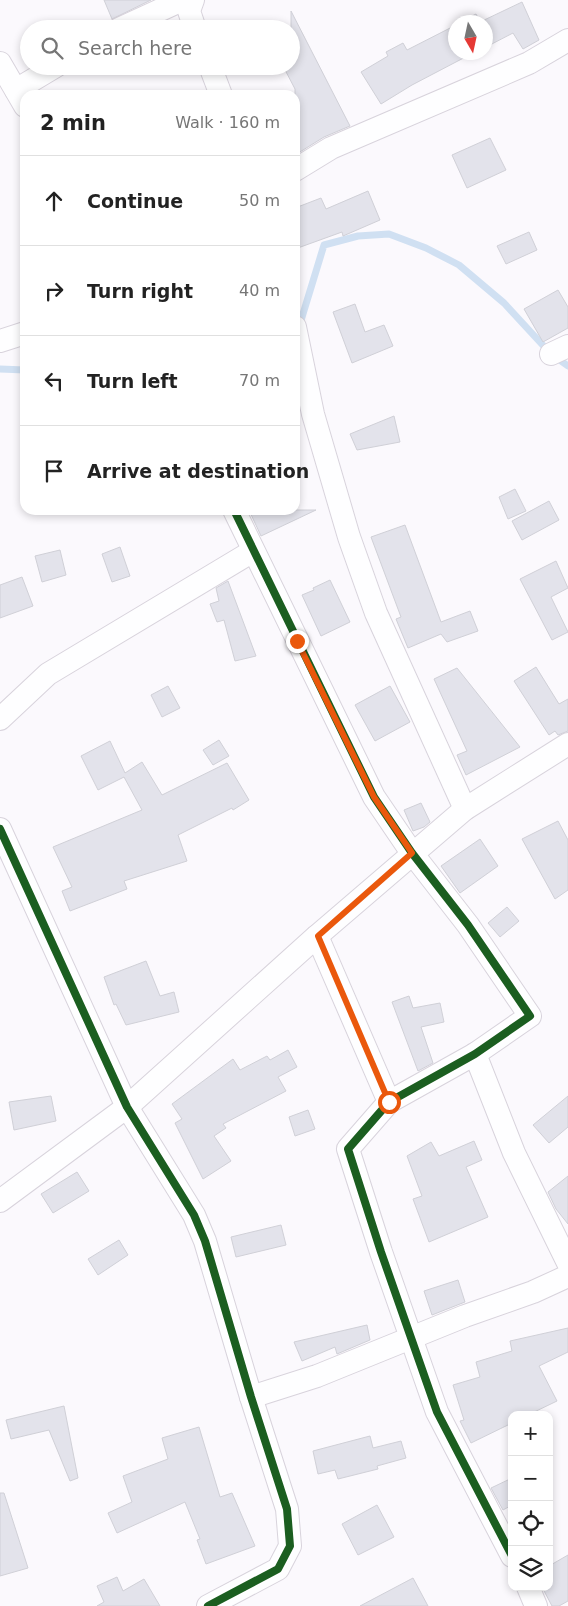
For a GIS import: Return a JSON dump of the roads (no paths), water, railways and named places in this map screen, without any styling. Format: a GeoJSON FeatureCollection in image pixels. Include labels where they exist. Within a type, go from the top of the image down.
{"type":"FeatureCollection","features":[{"type":"Feature","properties":{"kind":"street"},"geometry":{"type":"LineString","coordinates":[[139,20],[182,0]]}},
{"type":"Feature","properties":{"kind":"street"},"geometry":{"type":"LineString","coordinates":[[192,20],[189,11],[193,0]]}},
{"type":"Feature","properties":{"kind":"street"},"geometry":{"type":"LineString","coordinates":[[300,167],[332,148],[529,63],[568,40]]}},
{"type":"Feature","properties":{"kind":"street"},"geometry":{"type":"LineString","coordinates":[[0,63],[20,98]]}},
{"type":"Feature","properties":{"kind":"street"},"geometry":{"type":"LineString","coordinates":[[29,90],[46,75]]}},
{"type":"Feature","properties":{"kind":"street"},"geometry":{"type":"LineString","coordinates":[[213,75],[219,90]]}},
{"type":"Feature","properties":{"kind":"street"},"geometry":{"type":"LineString","coordinates":[[0,341],[20,335]]}},
{"type":"Feature","properties":{"kind":"street"},"geometry":{"type":"LineString","coordinates":[[300,351],[313,414],[349,537],[372,603],[465,809]]}},
{"type":"Feature","properties":{"kind":"street"},"geometry":{"type":"LineString","coordinates":[[236,515],[374,797],[412,853],[468,925],[530,1016],[475,1054],[389,1102],[348,1149],[380,1252],[437,1412],[508,1548]]}},
{"type":"Feature","properties":{"kind":"street"},"geometry":{"type":"LineString","coordinates":[[0,719],[48,674],[253,550]]}},
{"type":"Feature","properties":{"kind":"street"},"geometry":{"type":"LineString","coordinates":[[0,1201],[127,1107],[412,853],[465,809],[568,744]]}},
{"type":"Feature","properties":{"kind":"street"},"geometry":{"type":"LineString","coordinates":[[0,829],[127,1107],[194,1215],[205,1241],[251,1397],[287,1509],[290,1546],[278,1569],[208,1606]]}},
{"type":"Feature","properties":{"kind":"street"},"geometry":{"type":"LineString","coordinates":[[318,936],[389,1102]]}},
{"type":"Feature","properties":{"kind":"street"},"geometry":{"type":"LineString","coordinates":[[475,1054],[514,1153],[568,1263]]}},
{"type":"Feature","properties":{"kind":"street"},"geometry":{"type":"LineString","coordinates":[[251,1397],[317,1376],[465,1316],[533,1292],[568,1276]]}},
{"type":"Feature","properties":{"kind":"street"},"geometry":{"type":"LineString","coordinates":[[530,1591],[536,1606]]}},
{"type":"Feature","properties":{"kind":"waterway"},"geometry":{"type":"LineString","coordinates":[[300,324],[324,245],[358,236],[389,234],[426,248],[459,265],[504,303],[551,354],[568,366]]}},
{"type":"Feature","properties":{"kind":"waterway"},"geometry":{"type":"LineString","coordinates":[[0,369],[20,370]]}}]}
